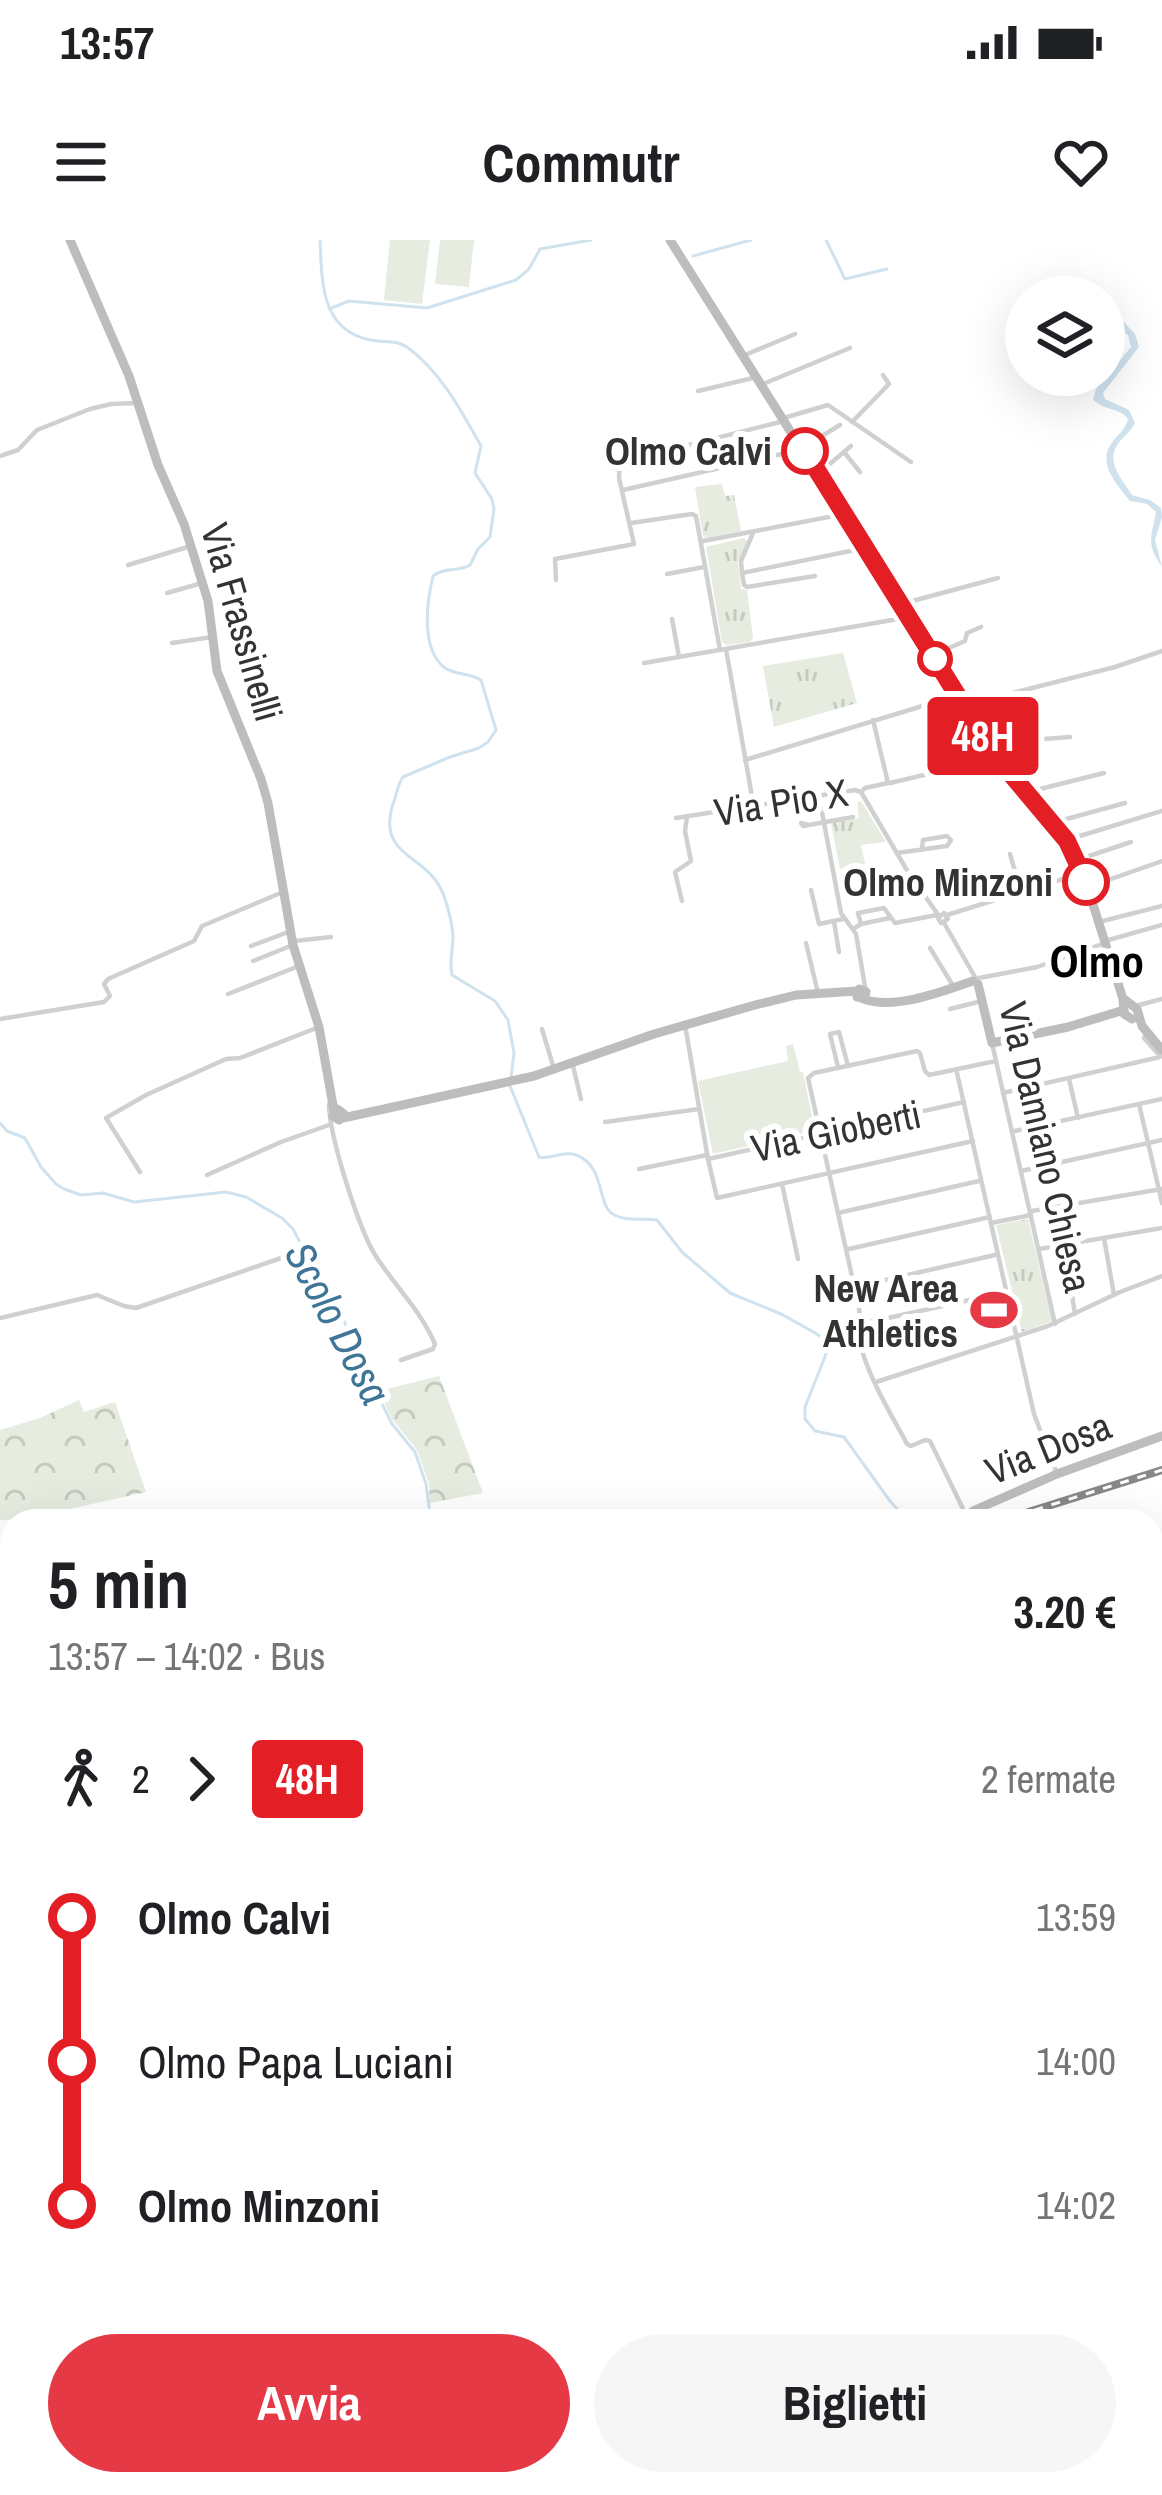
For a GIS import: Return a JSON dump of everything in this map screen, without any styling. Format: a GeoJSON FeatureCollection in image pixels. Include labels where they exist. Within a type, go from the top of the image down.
{"type":"FeatureCollection","features":[{"type":"Feature","properties":{"kind":"street","name":"Via Frassinelli"},"geometry":{"type":"LineString","coordinates":[[70,240],[175,499],[208,602],[221,686],[264,790],[292,939],[319,1027],[369,1244],[426,1323],[435,1344],[433,1349],[401,1360]]}},
{"type":"Feature","properties":{"kind":"street"},"geometry":{"type":"LineString","coordinates":[[670,240],[993,753],[1067,841],[1133,1013],[1161,1055],[1004,1094]]}},
{"type":"Feature","properties":{"kind":"street"},"geometry":{"type":"LineString","coordinates":[[745,355],[795,334]]}},
{"type":"Feature","properties":{"kind":"street"},"geometry":{"type":"LineString","coordinates":[[698,391],[760,380],[850,348]]}},
{"type":"Feature","properties":{"kind":"street"},"geometry":{"type":"LineString","coordinates":[[852,422],[889,384],[883,375]]}},
{"type":"Feature","properties":{"kind":"street"},"geometry":{"type":"LineString","coordinates":[[0,456],[18,450],[37,430],[72,416],[111,404],[137,403]]}},
{"type":"Feature","properties":{"kind":"street"},"geometry":{"type":"LineString","coordinates":[[556,580],[555,559],[633,545],[619,459],[689,445],[828,405],[911,462]]}},
{"type":"Feature","properties":{"kind":"street"},"geometry":{"type":"LineString","coordinates":[[622,491],[803,448],[840,425]]}},
{"type":"Feature","properties":{"kind":"street"},"geometry":{"type":"LineString","coordinates":[[819,473],[847,449],[860,472]]}},
{"type":"Feature","properties":{"kind":"street"},"geometry":{"type":"LineString","coordinates":[[700,542],[844,512]]}},
{"type":"Feature","properties":{"kind":"street"},"geometry":{"type":"LineString","coordinates":[[632,524],[694,514],[754,808]]}},
{"type":"Feature","properties":{"kind":"street"},"geometry":{"type":"LineString","coordinates":[[753,533],[741,561],[744,585],[815,576]]}},
{"type":"Feature","properties":{"kind":"street"},"geometry":{"type":"LineString","coordinates":[[128,565],[191,546]]}},
{"type":"Feature","properties":{"kind":"street"},"geometry":{"type":"LineString","coordinates":[[742,573],[866,547]]}},
{"type":"Feature","properties":{"kind":"street"},"geometry":{"type":"LineString","coordinates":[[667,574],[704,567]]}},
{"type":"Feature","properties":{"kind":"street"},"geometry":{"type":"LineString","coordinates":[[901,604],[998,578]]}},
{"type":"Feature","properties":{"kind":"street"},"geometry":{"type":"LineString","coordinates":[[167,593],[202,583]]}},
{"type":"Feature","properties":{"kind":"street"},"geometry":{"type":"LineString","coordinates":[[644,663],[909,616]]}},
{"type":"Feature","properties":{"kind":"street"},"geometry":{"type":"LineString","coordinates":[[672,620],[679,657]]}},
{"type":"Feature","properties":{"kind":"street"},"geometry":{"type":"LineString","coordinates":[[933,655],[965,641],[967,633],[981,627]]}},
{"type":"Feature","properties":{"kind":"street"},"geometry":{"type":"LineString","coordinates":[[172,643],[212,637]]}},
{"type":"Feature","properties":{"kind":"street"},"geometry":{"type":"LineString","coordinates":[[745,760],[873,720],[1099,671],[1162,650]]}},
{"type":"Feature","properties":{"kind":"street"},"geometry":{"type":"LineString","coordinates":[[873,720],[887,783],[966,765],[1017,741],[1070,736]]}},
{"type":"Feature","properties":{"kind":"street"},"geometry":{"type":"LineString","coordinates":[[1026,793],[1104,773]]}},
{"type":"Feature","properties":{"kind":"street","name":"Via Pio X"},"geometry":{"type":"LineString","coordinates":[[676,818],[861,792],[887,783]]}},
{"type":"Feature","properties":{"kind":"street","name":"Via Damiano Chiesa"},"geometry":{"type":"LineString","coordinates":[[861,792],[942,917],[982,1001],[1054,1324]]}},
{"type":"Feature","properties":{"kind":"street"},"geometry":{"type":"LineString","coordinates":[[819,796],[843,919],[856,934],[862,995]]}},
{"type":"Feature","properties":{"kind":"street"},"geometry":{"type":"LineString","coordinates":[[1052,823],[1125,803]]}},
{"type":"Feature","properties":{"kind":"street"},"geometry":{"type":"LineString","coordinates":[[1067,841],[1162,811]]}},
{"type":"Feature","properties":{"kind":"street"},"geometry":{"type":"LineString","coordinates":[[682,901],[675,872],[691,861],[687,817]]}},
{"type":"Feature","properties":{"kind":"street"},"geometry":{"type":"LineString","coordinates":[[809,825],[853,817]]}},
{"type":"Feature","properties":{"kind":"street"},"geometry":{"type":"LineString","coordinates":[[1078,860],[1131,842]]}},
{"type":"Feature","properties":{"kind":"street"},"geometry":{"type":"LineString","coordinates":[[897,853],[922,849]]}},
{"type":"Feature","properties":{"kind":"street"},"geometry":{"type":"LineString","coordinates":[[1010,854],[1021,892]]}},
{"type":"Feature","properties":{"kind":"street"},"geometry":{"type":"LineString","coordinates":[[1088,887],[1162,861]]}},
{"type":"Feature","properties":{"kind":"street"},"geometry":{"type":"LineString","coordinates":[[861,924],[860,913],[884,908],[896,922],[942,917],[1083,873]]}},
{"type":"Feature","properties":{"kind":"street"},"geometry":{"type":"LineString","coordinates":[[811,890],[818,923],[843,919]]}},
{"type":"Feature","properties":{"kind":"street"},"geometry":{"type":"LineString","coordinates":[[0,1019],[104,1002],[110,996],[104,985],[108,979],[194,941],[202,926],[283,892]]}},
{"type":"Feature","properties":{"kind":"street"},"geometry":{"type":"LineString","coordinates":[[1099,922],[1162,906]]}},
{"type":"Feature","properties":{"kind":"street"},"geometry":{"type":"LineString","coordinates":[[852,929],[891,918]]}},
{"type":"Feature","properties":{"kind":"street"},"geometry":{"type":"LineString","coordinates":[[834,922],[839,952]]}},
{"type":"Feature","properties":{"kind":"street"},"geometry":{"type":"LineString","coordinates":[[824,924],[826,935]]}},
{"type":"Feature","properties":{"kind":"street"},"geometry":{"type":"LineString","coordinates":[[207,1174],[337,1114],[509,1082],[755,1004],[818,993],[933,994],[1037,967],[1162,925]]}},
{"type":"Feature","properties":{"kind":"street"},"geometry":{"type":"LineString","coordinates":[[251,946],[331,937]]}},
{"type":"Feature","properties":{"kind":"street"},"geometry":{"type":"LineString","coordinates":[[253,961],[292,939]]}},
{"type":"Feature","properties":{"kind":"street"},"geometry":{"type":"LineString","coordinates":[[806,943],[818,993]]}},
{"type":"Feature","properties":{"kind":"street"},"geometry":{"type":"LineString","coordinates":[[930,948],[954,987]]}},
{"type":"Feature","properties":{"kind":"street"},"geometry":{"type":"LineString","coordinates":[[228,994],[299,966]]}},
{"type":"Feature","properties":{"kind":"street"},"geometry":{"type":"LineString","coordinates":[[992,1043],[1133,1013],[1162,999]]}},
{"type":"Feature","properties":{"kind":"street"},"geometry":{"type":"LineString","coordinates":[[950,1009],[982,1001]]}},
{"type":"Feature","properties":{"kind":"street"},"geometry":{"type":"LineString","coordinates":[[685,1024],[719,1198],[973,1141]]}},
{"type":"Feature","properties":{"kind":"street"},"geometry":{"type":"LineString","coordinates":[[140,1172],[106,1118],[226,1059],[240,1058],[319,1027]]}},
{"type":"Feature","properties":{"kind":"street"},"geometry":{"type":"LineString","coordinates":[[542,1029],[554,1069]]}},
{"type":"Feature","properties":{"kind":"street"},"geometry":{"type":"LineString","coordinates":[[838,1068],[830,1034],[839,1032],[848,1066]]}},
{"type":"Feature","properties":{"kind":"street"},"geometry":{"type":"LineString","coordinates":[[958,1509],[930,1442],[908,1445],[862,1352],[855,1287],[809,1077],[917,1051],[927,1074],[996,1061]]}},
{"type":"Feature","properties":{"kind":"street"},"geometry":{"type":"LineString","coordinates":[[572,1062],[580,1099]]}},
{"type":"Feature","properties":{"kind":"street"},"geometry":{"type":"LineString","coordinates":[[957,1070],[1034,1414],[1057,1474]]}},
{"type":"Feature","properties":{"kind":"street"},"geometry":{"type":"LineString","coordinates":[[1069,1079],[1078,1118]]}},
{"type":"Feature","properties":{"kind":"street"},"geometry":{"type":"LineString","coordinates":[[1012,1132],[1162,1099]]}},
{"type":"Feature","properties":{"kind":"street","name":"Via Gioberti"},"geometry":{"type":"LineString","coordinates":[[638,1169],[964,1102]]}},
{"type":"Feature","properties":{"kind":"street"},"geometry":{"type":"LineString","coordinates":[[1139,1104],[1162,1203]]}},
{"type":"Feature","properties":{"kind":"street"},"geometry":{"type":"LineString","coordinates":[[605,1122],[699,1109]]}},
{"type":"Feature","properties":{"kind":"street"},"geometry":{"type":"LineString","coordinates":[[1022,1171],[1162,1140]]}},
{"type":"Feature","properties":{"kind":"street"},"geometry":{"type":"LineString","coordinates":[[838,1213],[981,1180]]}},
{"type":"Feature","properties":{"kind":"street"},"geometry":{"type":"LineString","coordinates":[[782,1184],[798,1259]]}},
{"type":"Feature","properties":{"kind":"street"},"geometry":{"type":"LineString","coordinates":[[847,1250],[1160,1189]]}},
{"type":"Feature","properties":{"kind":"street"},"geometry":{"type":"LineString","coordinates":[[1039,1249],[1162,1228]]}},
{"type":"Feature","properties":{"kind":"street"},"geometry":{"type":"LineString","coordinates":[[1104,1238],[1114,1295]]}},
{"type":"Feature","properties":{"kind":"street"},"geometry":{"type":"LineString","coordinates":[[1064,1245],[1076,1314]]}},
{"type":"Feature","properties":{"kind":"street"},"geometry":{"type":"LineString","coordinates":[[0,1318],[97,1295],[136,1309],[290,1255]]}},
{"type":"Feature","properties":{"kind":"street"},"geometry":{"type":"LineString","coordinates":[[855,1287],[998,1255]]}},
{"type":"Feature","properties":{"kind":"street"},"geometry":{"type":"LineString","coordinates":[[876,1382],[1054,1324],[1162,1276]]}},
{"type":"Feature","properties":{"kind":"street"},"geometry":{"type":"LineString","coordinates":[[861,1324],[1006,1292]]}},
{"type":"Feature","properties":{"kind":"street","name":"Via Dosa"},"geometry":{"type":"LineString","coordinates":[[981,1509],[1057,1474],[1162,1436]]}},
{"type":"Feature","properties":{"kind":"green space"},"geometry":{"type":"Polygon","coordinates":[[[390,240],[430,240],[422,304],[384,300],[390,240]]]}},
{"type":"Feature","properties":{"kind":"green space"},"geometry":{"type":"Polygon","coordinates":[[[440,240],[474,240],[469,287],[435,284],[440,240]]]}},
{"type":"Feature","properties":{"kind":"green space"},"geometry":{"type":"Polygon","coordinates":[[[722,484],[725,496],[734,495],[741,531],[706,538],[695,487],[722,484]]]}},
{"type":"Feature","properties":{"kind":"green space"},"geometry":{"type":"Polygon","coordinates":[[[744,538],[748,542],[738,562],[753,638],[727,645],[722,642],[706,547],[744,538]]]}},
{"type":"Feature","properties":{"kind":"green space"},"geometry":{"type":"Polygon","coordinates":[[[843,653],[857,703],[774,727],[763,666],[843,653]]]}},
{"type":"Feature","properties":{"kind":"green space"},"geometry":{"type":"Polygon","coordinates":[[[861,801],[886,842],[861,845],[865,864],[840,869],[831,823],[859,818],[857,802],[861,801]]]}},
{"type":"Feature","properties":{"kind":"green space"},"geometry":{"type":"Polygon","coordinates":[[[793,1044],[815,1131],[713,1154],[698,1081],[788,1061],[786,1046],[793,1044]]]}},
{"type":"Feature","properties":{"kind":"green space"},"geometry":{"type":"Polygon","coordinates":[[[1028,1219],[1052,1321],[1022,1332],[996,1225],[1028,1219]]]}},
{"type":"Feature","properties":{"kind":"green space"},"geometry":{"type":"Polygon","coordinates":[[[439,1376],[483,1493],[430,1503],[417,1450],[392,1419],[379,1391],[439,1376]]]}},
{"type":"Feature","properties":{"kind":"green space"},"geometry":{"type":"Polygon","coordinates":[[[79,1400],[84,1412],[115,1402],[146,1492],[69,1509],[0,1509],[0,1430],[79,1400]]]}},
{"type":"Feature","properties":{"kind":"water"},"geometry":{"type":"Polygon","coordinates":[[[1125,323],[1139,347],[1125,365],[1131,347],[1125,323]]]}},
{"type":"Feature","properties":{"kind":"water"},"geometry":{"type":"Polygon","coordinates":[[[1104,396],[1129,410],[1135,423],[1116,447],[1113,460],[1132,495],[1161,508],[1155,540],[1162,567],[1152,545],[1156,512],[1147,504],[1130,501],[1106,459],[1128,419],[1093,399],[1104,396]]]}},
{"type":"Feature","properties":{"kind":"waterway"},"geometry":{"type":"LineString","coordinates":[[320,240],[324,287],[333,315],[354,335],[407,347],[440,379],[481,446],[475,473],[494,509],[490,537],[470,565],[433,576],[427,624],[437,660],[453,672],[481,680],[496,730],[479,748],[403,777],[390,821],[396,844],[433,877],[443,894],[452,930],[452,975],[495,1001],[508,1020],[514,1053],[510,1086],[539,1157],[571,1154],[585,1160],[610,1212],[657,1220],[682,1252],[730,1293],[823,1338],[828,1349],[805,1407],[805,1419],[815,1431],[844,1437],[897,1509]]}},
{"type":"Feature","properties":{"kind":"waterway"},"geometry":{"type":"LineString","coordinates":[[329,309],[349,301],[427,308],[516,280],[540,249],[591,240]]}},
{"type":"Feature","properties":{"kind":"waterway"},"geometry":{"type":"LineString","coordinates":[[693,256],[751,240]]}},
{"type":"Feature","properties":{"kind":"waterway"},"geometry":{"type":"LineString","coordinates":[[826,240],[845,279],[887,269]]}},
{"type":"Feature","properties":{"kind":"waterway","name":"Scolo Dosa"},"geometry":{"type":"LineString","coordinates":[[0,1123],[25,1138],[56,1184],[81,1195],[103,1193],[134,1202],[226,1192],[246,1197],[282,1218],[339,1308],[392,1424],[415,1452],[429,1509]]}},
{"type":"Feature","properties":{"kind":"railway"},"geometry":{"type":"LineString","coordinates":[[1038,1509],[1162,1470]]}},
{"type":"Feature","properties":{"kind":"bus line","name":"48H"},"geometry":{"type":"LineString","coordinates":[[805,451],[994,754],[1067,841],[1086,882]]}},
{"type":"Feature","properties":{"kind":"place","name":"Olmo Calvi"},"geometry":{"type":"Point","coordinates":[805,451]}},
{"type":"Feature","properties":{"kind":"place","name":"Olmo Minzoni"},"geometry":{"type":"Point","coordinates":[1086,882]}},
{"type":"Feature","properties":{"kind":"place","name":"New Area Athletics"},"geometry":{"type":"Point","coordinates":[994,1310]}},
{"type":"Feature","properties":{"kind":"district","name":"Olmo"},"geometry":{"type":"Point","coordinates":[1097,961]}}]}
